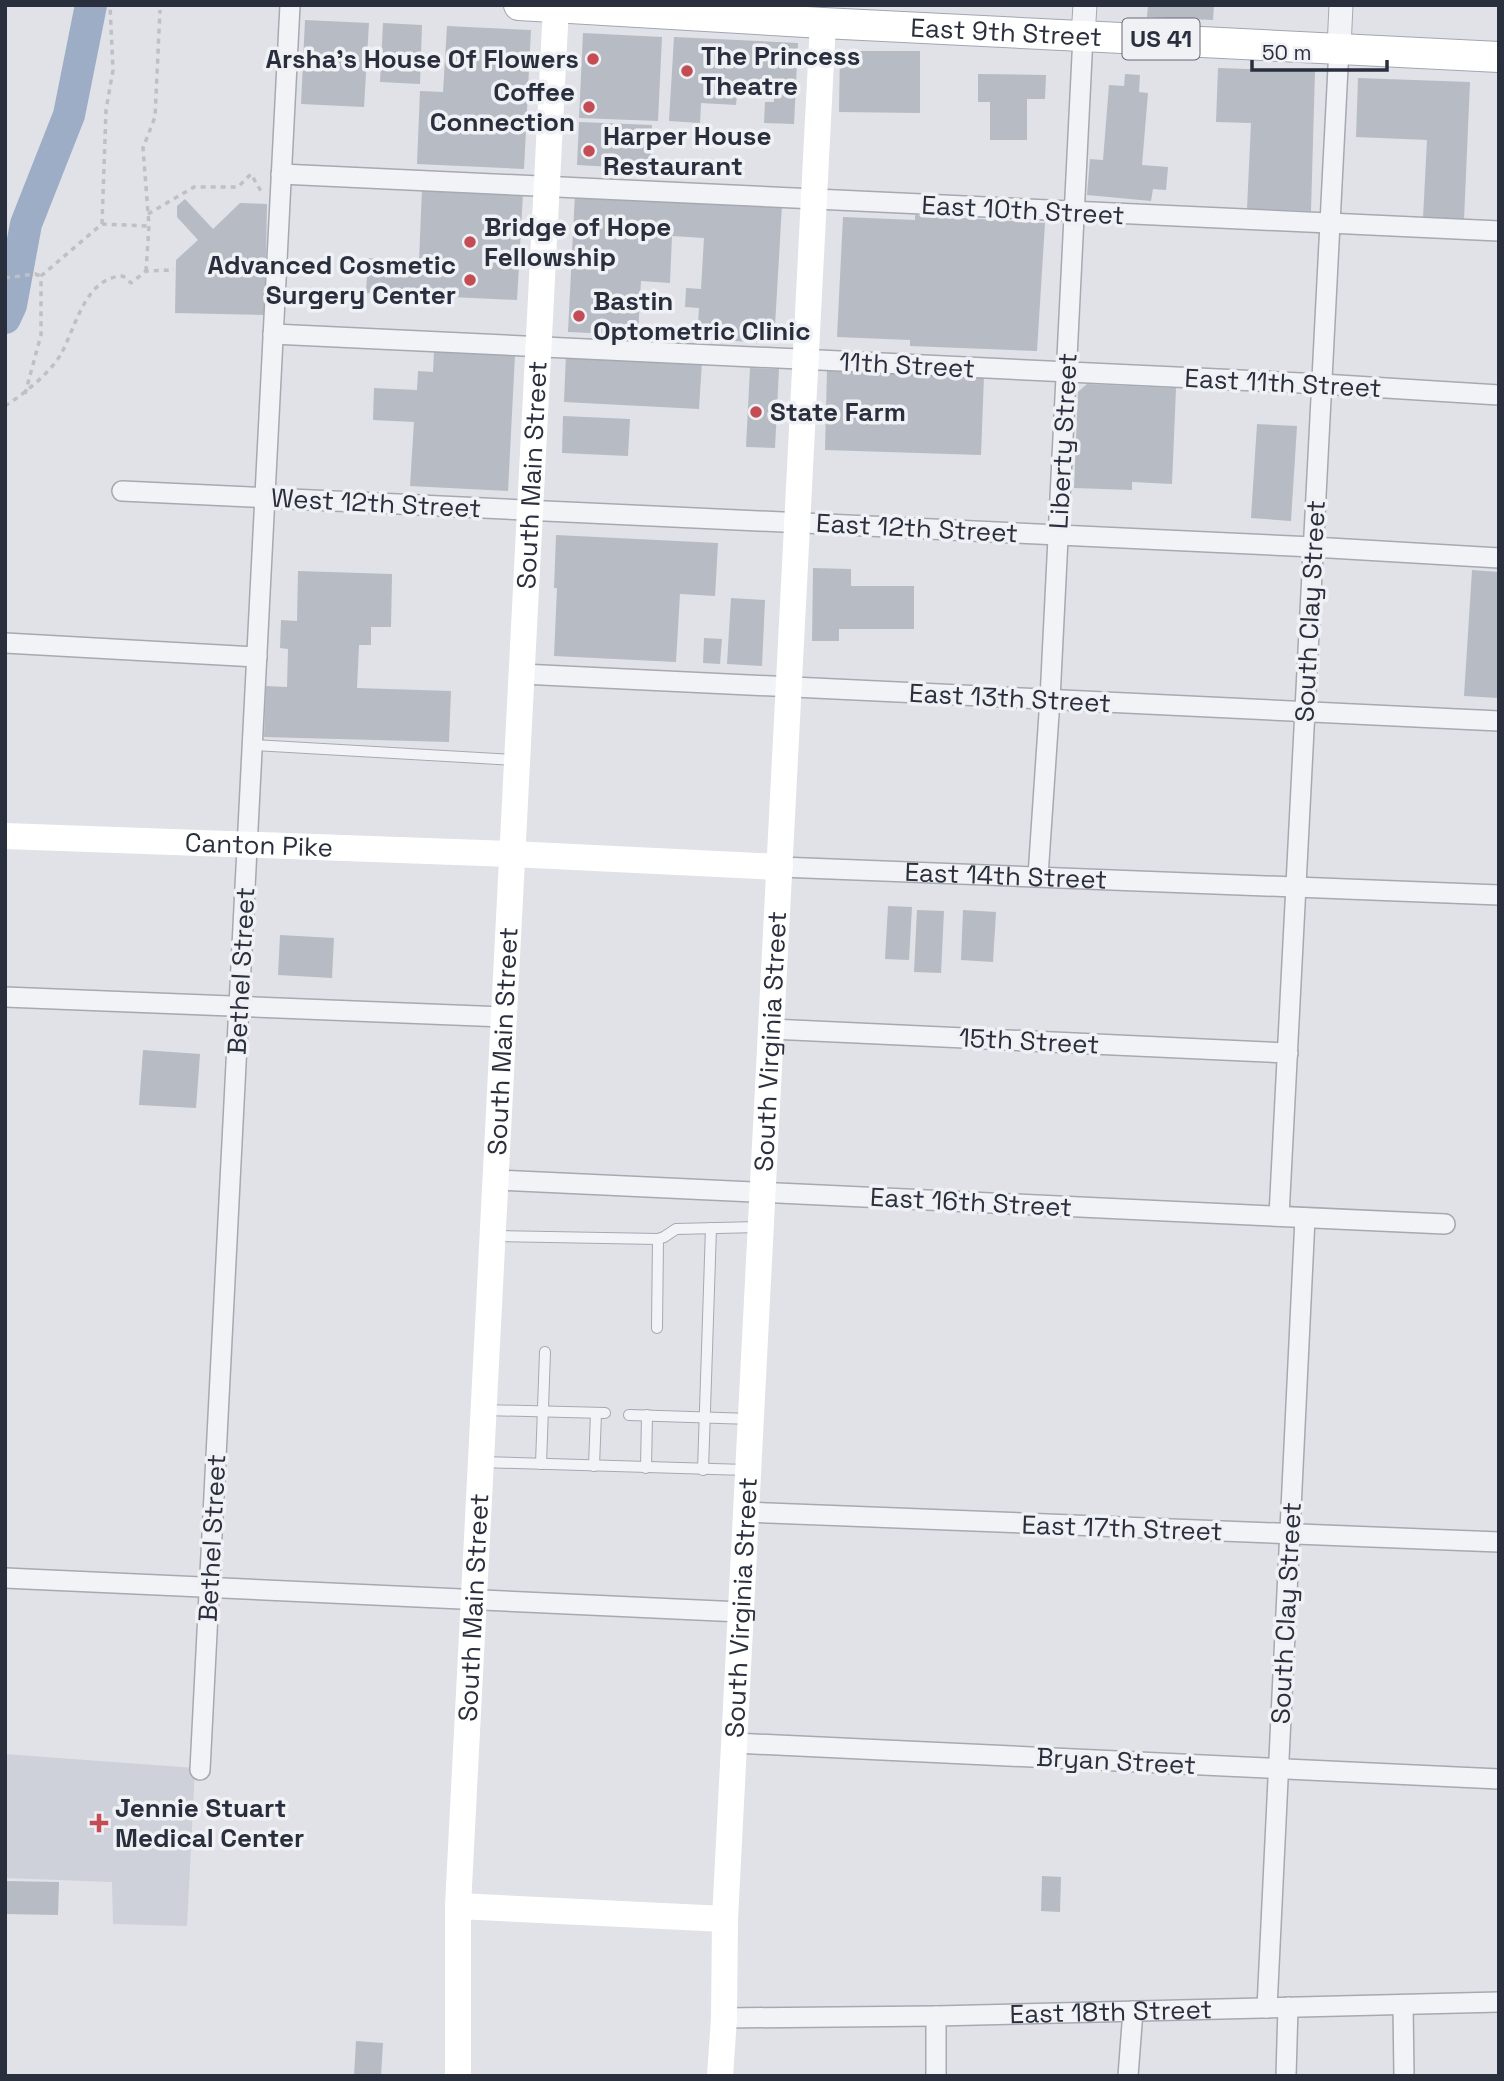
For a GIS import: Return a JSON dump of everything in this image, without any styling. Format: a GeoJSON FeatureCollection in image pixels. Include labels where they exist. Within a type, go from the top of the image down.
{"type":"FeatureCollection","features":[{"type":"Feature","properties":{"kind":"main road","name":"East 9th Street"},"geometry":{"type":"LineString","coordinates":[[519,5],[823,14],[1083,36],[1499,57]]}},
{"type":"Feature","properties":{"kind":"main road","name":"South Main Street"},"geometry":{"type":"LineString","coordinates":[[458,2076],[458,1906],[556,6]]}},
{"type":"Feature","properties":{"kind":"main road","name":"South Virginia Street"},"geometry":{"type":"LineString","coordinates":[[720,2076],[724,2018],[725,1919],[823,14]]}},
{"type":"Feature","properties":{"kind":"main road","name":"Canton Pike"},"geometry":{"type":"LineString","coordinates":[[5,836],[512,854]]}},
{"type":"Feature","properties":{"kind":"main road","name":"East 14th Street"},"geometry":{"type":"LineString","coordinates":[[512,854],[780,867]]}},
{"type":"Feature","properties":{"kind":"main road"},"geometry":{"type":"LineString","coordinates":[[458,1906],[725,1919]]}},
{"type":"Feature","properties":{"kind":"street","name":"Bethel Street"},"geometry":{"type":"LineString","coordinates":[[200,1770],[290,5]]}},
{"type":"Feature","properties":{"kind":"street","name":"Liberty Street"},"geometry":{"type":"LineString","coordinates":[[1038,876],[1050,699],[1085,5]]}},
{"type":"Feature","properties":{"kind":"street","name":"South Clay Street"},"geometry":{"type":"LineString","coordinates":[[1279,1216],[1341,5]]}},
{"type":"Feature","properties":{"kind":"street","name":"East 10th Street"},"geometry":{"type":"LineString","coordinates":[[281,174],[1499,231]]}},
{"type":"Feature","properties":{"kind":"street","name":"11th Street"},"geometry":{"type":"LineString","coordinates":[[273,334],[1066,373]]}},
{"type":"Feature","properties":{"kind":"street","name":"East 11th Street"},"geometry":{"type":"LineString","coordinates":[[1066,373],[1499,395]]}},
{"type":"Feature","properties":{"kind":"street","name":"West 12th Street"},"geometry":{"type":"LineString","coordinates":[[122,491],[797,523]]}},
{"type":"Feature","properties":{"kind":"street","name":"East 12th Street"},"geometry":{"type":"LineString","coordinates":[[797,523],[1499,558]]}},
{"type":"Feature","properties":{"kind":"street"},"geometry":{"type":"LineString","coordinates":[[5,643],[257,657]]}},
{"type":"Feature","properties":{"kind":"street","name":"East 13th Street"},"geometry":{"type":"LineString","coordinates":[[522,674],[1499,721]]}},
{"type":"Feature","properties":{"kind":"street","name":"East 14th Street"},"geometry":{"type":"LineString","coordinates":[[780,867],[1499,895]]}},
{"type":"Feature","properties":{"kind":"street"},"geometry":{"type":"LineString","coordinates":[[5,997],[504,1017]]}},
{"type":"Feature","properties":{"kind":"street","name":"15th Street"},"geometry":{"type":"LineString","coordinates":[[771,1029],[1288,1053]]}},
{"type":"Feature","properties":{"kind":"street","name":"East 16th Street"},"geometry":{"type":"LineString","coordinates":[[496,1180],[1446,1224]]}},
{"type":"Feature","properties":{"kind":"street","name":"South Clay Street"},"geometry":{"type":"LineString","coordinates":[[1267,2008],[1305,1218]]}},
{"type":"Feature","properties":{"kind":"street","name":"East 17th Street"},"geometry":{"type":"LineString","coordinates":[[746,1512],[1499,1542]]}},
{"type":"Feature","properties":{"kind":"street"},"geometry":{"type":"LineString","coordinates":[[5,1578],[741,1612]]}},
{"type":"Feature","properties":{"kind":"street","name":"Bryan Street"},"geometry":{"type":"LineString","coordinates":[[734,1743],[1499,1779]]}},
{"type":"Feature","properties":{"kind":"street","name":"East 18th Street"},"geometry":{"type":"LineString","coordinates":[[724,2018],[936,2016],[1499,2003]]}},
{"type":"Feature","properties":{"kind":"street"},"geometry":{"type":"LineString","coordinates":[[1403,2005],[1404,2076]]}},
{"type":"Feature","properties":{"kind":"street"},"geometry":{"type":"LineString","coordinates":[[1286,2076],[1288,2007]]}},
{"type":"Feature","properties":{"kind":"street"},"geometry":{"type":"LineString","coordinates":[[1128,2076],[1133,2011]]}},
{"type":"Feature","properties":{"kind":"street"},"geometry":{"type":"LineString","coordinates":[[936,2016],[936,2076]]}},
{"type":"Feature","properties":{"kind":"lane"},"geometry":{"type":"LineString","coordinates":[[252,745],[517,760]]}},
{"type":"Feature","properties":{"kind":"lane"},"geometry":{"type":"LineString","coordinates":[[493,1236],[658,1239],[676,1229],[761,1227]]}},
{"type":"Feature","properties":{"kind":"lane"},"geometry":{"type":"LineString","coordinates":[[702,1470],[711,1228]]}},
{"type":"Feature","properties":{"kind":"lane"},"geometry":{"type":"LineString","coordinates":[[657,1328],[658,1239]]}},
{"type":"Feature","properties":{"kind":"lane"},"geometry":{"type":"LineString","coordinates":[[541,1464],[545,1352]]}},
{"type":"Feature","properties":{"kind":"lane"},"geometry":{"type":"LineString","coordinates":[[484,1410],[600,1413],[594,1466]]}},
{"type":"Feature","properties":{"kind":"lane"},"geometry":{"type":"LineString","coordinates":[[629,1415],[751,1419]]}},
{"type":"Feature","properties":{"kind":"lane"},"geometry":{"type":"LineString","coordinates":[[646,1468],[647,1415]]}},
{"type":"Feature","properties":{"kind":"lane"},"geometry":{"type":"LineString","coordinates":[[481,1462],[748,1470]]}},
{"type":"Feature","properties":{"kind":"path"},"geometry":{"type":"LineString","coordinates":[[102,224],[106,110],[114,70],[110,5]]}},
{"type":"Feature","properties":{"kind":"path"},"geometry":{"type":"LineString","coordinates":[[146,271],[149,226],[144,148],[155,117],[160,10]]}},
{"type":"Feature","properties":{"kind":"path"},"geometry":{"type":"LineString","coordinates":[[148,214],[194,187],[239,187],[251,174],[263,195]]}},
{"type":"Feature","properties":{"kind":"path"},"geometry":{"type":"LineString","coordinates":[[25,394],[41,335],[41,276],[102,224],[149,226]]}},
{"type":"Feature","properties":{"kind":"path"},"geometry":{"type":"LineString","coordinates":[[5,406],[25,394],[60,355],[88,298],[105,282],[123,276],[131,283],[146,271],[174,270]]}},
{"type":"Feature","properties":{"kind":"path"},"geometry":{"type":"LineString","coordinates":[[5,278],[35,274],[41,276]]}},
{"type":"Feature","properties":{"kind":"shaded area","name":"Jennie Stuart Medical Center"},"geometry":{"type":"Polygon","coordinates":[[[5,1754],[195,1768],[187,1926],[113,1924],[112,1882],[5,1878],[5,1754]]]}},
{"type":"Feature","properties":{"kind":"building"},"geometry":{"type":"Polygon","coordinates":[[[1148,5],[1214,5],[1213,20],[1147,17],[1148,5]]]}},
{"type":"Feature","properties":{"kind":"building"},"geometry":{"type":"Polygon","coordinates":[[[305,20],[369,23],[364,107],[301,104],[305,20]]]}},
{"type":"Feature","properties":{"kind":"building"},"geometry":{"type":"Polygon","coordinates":[[[383,23],[422,25],[420,84],[380,82],[383,23]]]}},
{"type":"Feature","properties":{"kind":"building"},"geometry":{"type":"Polygon","coordinates":[[[447,26],[531,30],[524,169],[417,164],[420,91],[443,92],[447,26]]]}},
{"type":"Feature","properties":{"kind":"building"},"geometry":{"type":"Polygon","coordinates":[[[583,33],[662,37],[658,121],[579,118],[583,33]]]}},
{"type":"Feature","properties":{"kind":"building"},"geometry":{"type":"Polygon","coordinates":[[[674,37],[798,43],[794,124],[764,123],[765,102],[774,102],[774,96],[737,95],[736,105],[701,103],[700,123],[669,121],[674,37]]]}},
{"type":"Feature","properties":{"kind":"building"},"geometry":{"type":"Polygon","coordinates":[[[840,51],[920,51],[920,113],[839,112],[840,51]]]}},
{"type":"Feature","properties":{"kind":"building"},"geometry":{"type":"Polygon","coordinates":[[[1218,68],[1315,71],[1311,211],[1247,209],[1251,123],[1216,122],[1218,68]]]}},
{"type":"Feature","properties":{"kind":"building"},"geometry":{"type":"Polygon","coordinates":[[[978,74],[1046,75],[1045,99],[1027,99],[1027,140],[990,140],[990,102],[978,102],[978,74]]]}},
{"type":"Feature","properties":{"kind":"building"},"geometry":{"type":"Polygon","coordinates":[[[1125,74],[1140,75],[1139,92],[1148,93],[1142,165],[1168,167],[1166,190],[1153,189],[1151,201],[1087,195],[1090,159],[1103,160],[1109,85],[1124,86],[1125,74]]]}},
{"type":"Feature","properties":{"kind":"building"},"geometry":{"type":"Polygon","coordinates":[[[1358,78],[1470,82],[1464,220],[1423,218],[1427,140],[1356,137],[1358,78]]]}},
{"type":"Feature","properties":{"kind":"building"},"geometry":{"type":"Polygon","coordinates":[[[579,122],[652,125],[650,169],[577,165],[579,122]]]}},
{"type":"Feature","properties":{"kind":"building"},"geometry":{"type":"Polygon","coordinates":[[[422,189],[523,194],[517,300],[366,293],[368,258],[419,261],[422,189]]]}},
{"type":"Feature","properties":{"kind":"building"},"geometry":{"type":"Polygon","coordinates":[[[575,193],[782,205],[774,343],[697,339],[699,308],[685,307],[686,288],[701,289],[704,238],[672,236],[670,283],[641,281],[638,335],[568,332],[575,193]]]}},
{"type":"Feature","properties":{"kind":"building"},"geometry":{"type":"Polygon","coordinates":[[[185,199],[213,229],[240,203],[267,204],[265,315],[175,313],[176,260],[198,240],[177,217],[177,206],[185,199]]]}},
{"type":"Feature","properties":{"kind":"building"},"geometry":{"type":"Polygon","coordinates":[[[915,215],[1045,223],[1037,351],[910,346],[910,340],[837,337],[843,217],[915,220],[915,215]]]}},
{"type":"Feature","properties":{"kind":"building"},"geometry":{"type":"Polygon","coordinates":[[[434,351],[515,355],[508,491],[410,486],[414,422],[373,420],[374,388],[417,390],[418,371],[433,372],[434,351]]]}},
{"type":"Feature","properties":{"kind":"building"},"geometry":{"type":"Polygon","coordinates":[[[566,354],[702,361],[699,409],[564,402],[566,354]]]}},
{"type":"Feature","properties":{"kind":"building"},"geometry":{"type":"Polygon","coordinates":[[[750,368],[779,369],[775,448],[746,447],[750,368]]]}},
{"type":"Feature","properties":{"kind":"building"},"geometry":{"type":"Polygon","coordinates":[[[827,371],[984,376],[981,455],[825,450],[827,371]]]}},
{"type":"Feature","properties":{"kind":"building"},"geometry":{"type":"Polygon","coordinates":[[[1087,384],[1176,388],[1172,484],[1132,482],[1132,490],[1074,488],[1078,392],[1087,384]]]}},
{"type":"Feature","properties":{"kind":"building"},"geometry":{"type":"Polygon","coordinates":[[[563,416],[630,419],[628,456],[562,453],[563,416]]]}},
{"type":"Feature","properties":{"kind":"building"},"geometry":{"type":"Polygon","coordinates":[[[1257,424],[1297,426],[1291,521],[1251,518],[1257,424]]]}},
{"type":"Feature","properties":{"kind":"building"},"geometry":{"type":"Polygon","coordinates":[[[556,535],[718,543],[715,596],[680,594],[676,662],[554,656],[556,535]]]}},
{"type":"Feature","properties":{"kind":"building"},"geometry":{"type":"Polygon","coordinates":[[[813,568],[851,569],[851,586],[914,586],[914,629],[839,629],[839,641],[812,641],[813,568]]]}},
{"type":"Feature","properties":{"kind":"building"},"geometry":{"type":"Polygon","coordinates":[[[1472,570],[1499,572],[1498,698],[1464,696],[1472,570]]]}},
{"type":"Feature","properties":{"kind":"building"},"geometry":{"type":"Polygon","coordinates":[[[298,571],[392,574],[391,627],[371,627],[371,645],[359,645],[357,688],[451,691],[449,742],[264,737],[266,686],[287,687],[288,649],[280,648],[281,620],[297,621],[298,571]]]}},
{"type":"Feature","properties":{"kind":"building"},"geometry":{"type":"Polygon","coordinates":[[[731,598],[765,600],[762,666],[727,664],[731,598]]]}},
{"type":"Feature","properties":{"kind":"building"},"geometry":{"type":"Polygon","coordinates":[[[704,638],[722,639],[720,664],[703,663],[704,638]]]}},
{"type":"Feature","properties":{"kind":"building"},"geometry":{"type":"Polygon","coordinates":[[[888,906],[912,907],[909,960],[885,959],[888,906]]]}},
{"type":"Feature","properties":{"kind":"building"},"geometry":{"type":"Polygon","coordinates":[[[917,910],[944,911],[941,973],[914,972],[917,910]]]}},
{"type":"Feature","properties":{"kind":"building"},"geometry":{"type":"Polygon","coordinates":[[[963,910],[996,912],[993,962],[961,960],[963,910]]]}},
{"type":"Feature","properties":{"kind":"building"},"geometry":{"type":"Polygon","coordinates":[[[280,935],[334,938],[332,978],[278,975],[280,935]]]}},
{"type":"Feature","properties":{"kind":"building"},"geometry":{"type":"Polygon","coordinates":[[[143,1050],[200,1054],[196,1108],[139,1105],[143,1050]]]}},
{"type":"Feature","properties":{"kind":"building"},"geometry":{"type":"Polygon","coordinates":[[[1042,1876],[1061,1877],[1060,1912],[1041,1911],[1042,1876]]]}},
{"type":"Feature","properties":{"kind":"building"},"geometry":{"type":"Polygon","coordinates":[[[5,1881],[59,1882],[58,1915],[5,1914],[5,1881]]]}},
{"type":"Feature","properties":{"kind":"building"},"geometry":{"type":"Polygon","coordinates":[[[356,2041],[383,2043],[381,2076],[354,2076],[356,2041]]]}},
{"type":"Feature","properties":{"kind":"waterway"},"geometry":{"type":"LineString","coordinates":[[5,318],[11,305],[26,224],[69,115],[91,5]]}},
{"type":"Feature","properties":{"kind":"place","name":"Arsha's House Of Flowers"},"geometry":{"type":"Point","coordinates":[593,59]}},
{"type":"Feature","properties":{"kind":"place","name":"The Princess Theatre"},"geometry":{"type":"Point","coordinates":[687,71]}},
{"type":"Feature","properties":{"kind":"place","name":"Coffee Connection"},"geometry":{"type":"Point","coordinates":[589,107]}},
{"type":"Feature","properties":{"kind":"place","name":"Harper House Restaurant"},"geometry":{"type":"Point","coordinates":[589,151]}},
{"type":"Feature","properties":{"kind":"place","name":"Bridge of Hope Fellowship"},"geometry":{"type":"Point","coordinates":[470,242]}},
{"type":"Feature","properties":{"kind":"place","name":"Advanced Cosmetic Surgery Center"},"geometry":{"type":"Point","coordinates":[470,280]}},
{"type":"Feature","properties":{"kind":"place","name":"Bastin Optometric Clinic"},"geometry":{"type":"Point","coordinates":[579,316]}},
{"type":"Feature","properties":{"kind":"place","name":"State Farm"},"geometry":{"type":"Point","coordinates":[756,412]}},
{"type":"Feature","properties":{"kind":"place","name":"Jennie Stuart Medical Center"},"geometry":{"type":"Point","coordinates":[99,1823]}}]}
